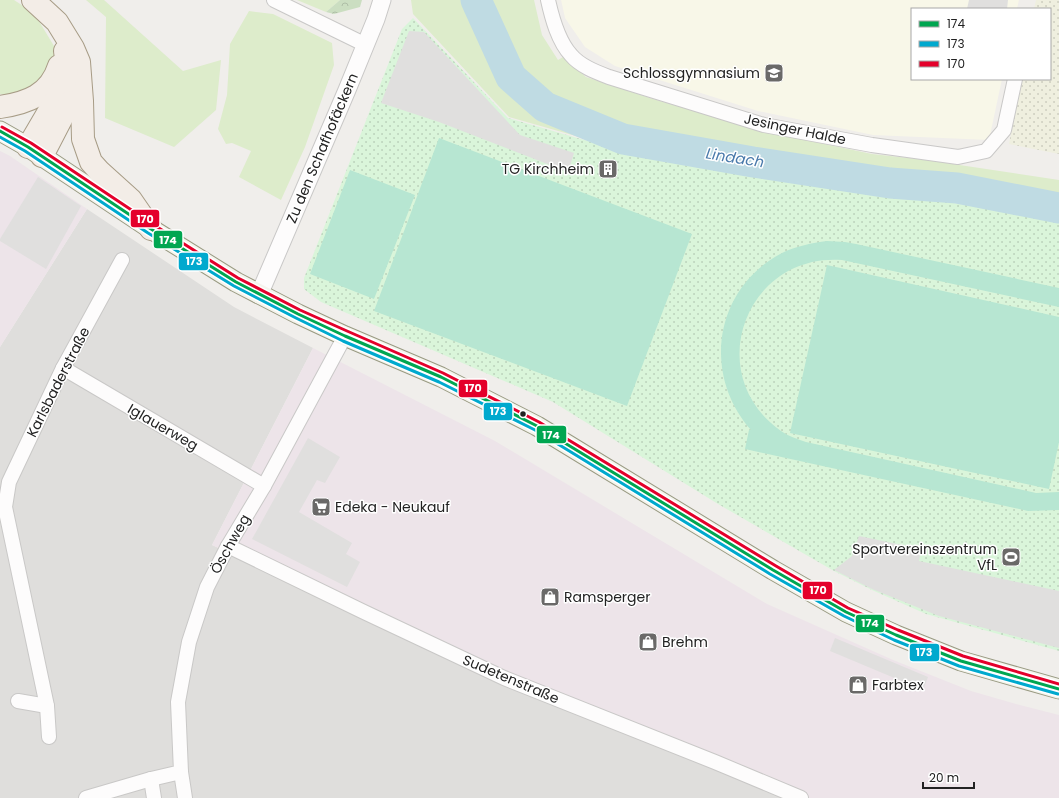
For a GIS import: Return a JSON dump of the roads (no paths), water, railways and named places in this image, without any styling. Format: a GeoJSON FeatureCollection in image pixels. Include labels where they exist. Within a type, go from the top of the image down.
{"type":"FeatureCollection","features":[{"type":"Feature","properties":{"kind":"main road"},"geometry":{"type":"LineString","coordinates":[[33,0],[57,22],[62,37],[67,64],[66,77],[62,89],[35,151]]}},
{"type":"Feature","properties":{"kind":"main road"},"geometry":{"type":"LineString","coordinates":[[62,37],[73,48],[79,62],[83,139],[92,162],[100,172],[131,200],[151,229]]}},
{"type":"Feature","properties":{"kind":"main road"},"geometry":{"type":"LineString","coordinates":[[0,107],[17,105],[35,97],[50,84],[56,75],[62,37]]}},
{"type":"Feature","properties":{"kind":"main road"},"geometry":{"type":"LineString","coordinates":[[35,151],[68,108],[76,86],[79,62]]}},
{"type":"Feature","properties":{"kind":"main road"},"geometry":{"type":"LineString","coordinates":[[0,131],[35,151],[151,229],[236,282],[259,295],[345,336],[441,377],[537,426],[773,570],[846,612],[896,635],[961,661],[1059,689]]}},
{"type":"Feature","properties":{"kind":"street"},"geometry":{"type":"LineString","coordinates":[[274,0],[366,45]]}},
{"type":"Feature","properties":{"kind":"street","name":"Zu den Schafhofäckern"},"geometry":{"type":"LineString","coordinates":[[259,295],[366,45],[382,0]]}},
{"type":"Feature","properties":{"kind":"street","name":"Jesinger Halde"},"geometry":{"type":"LineString","coordinates":[[548,0],[550,13],[560,37],[571,56],[588,69],[609,78],[764,125],[872,145],[958,157],[986,151],[1004,130],[1015,80]]}},
{"type":"Feature","properties":{"kind":"street","name":"Karlsbaderstraße"},"geometry":{"type":"LineString","coordinates":[[49,737],[47,706],[2,505],[9,482],[63,368],[122,260]]}},
{"type":"Feature","properties":{"kind":"street","name":"Öschweg"},"geometry":{"type":"LineString","coordinates":[[185,798],[181,772],[178,702],[188,642],[207,587],[228,546],[264,486],[345,336]]}},
{"type":"Feature","properties":{"kind":"street","name":"Iglauerweg"},"geometry":{"type":"LineString","coordinates":[[63,368],[264,486]]}},
{"type":"Feature","properties":{"kind":"street","name":"Sudetenstraße"},"geometry":{"type":"LineString","coordinates":[[228,546],[504,678],[801,798]]}},
{"type":"Feature","properties":{"kind":"street"},"geometry":{"type":"LineString","coordinates":[[18,701],[47,706]]}},
{"type":"Feature","properties":{"kind":"street"},"geometry":{"type":"LineString","coordinates":[[86,798],[181,772]]}},
{"type":"Feature","properties":{"kind":"street"},"geometry":{"type":"LineString","coordinates":[[151,779],[154,798]]}},
{"type":"Feature","properties":{"kind":"waterway","name":"Lindach"},"geometry":{"type":"LineString","coordinates":[[476,0],[511,77],[545,107],[623,139],[753,162],[890,183],[957,188],[1059,208]]}},
{"type":"Feature","properties":{"kind":"place","name":"Schlossgymnasium"},"geometry":{"type":"Point","coordinates":[774,73]}},
{"type":"Feature","properties":{"kind":"place","name":"TG Kirchheim"},"geometry":{"type":"Point","coordinates":[608,169]}},
{"type":"Feature","properties":{"kind":"place","name":"Edeka - Neukauf"},"geometry":{"type":"Point","coordinates":[321,507]}},
{"type":"Feature","properties":{"kind":"place","name":"Sportvereinszentrum VfL"},"geometry":{"type":"Point","coordinates":[1011,557]}},
{"type":"Feature","properties":{"kind":"place","name":"Ramsperger"},"geometry":{"type":"Point","coordinates":[550,597]}},
{"type":"Feature","properties":{"kind":"place","name":"Brehm"},"geometry":{"type":"Point","coordinates":[648,642]}},
{"type":"Feature","properties":{"kind":"place","name":"Farbtex"},"geometry":{"type":"Point","coordinates":[858,685]}}]}
